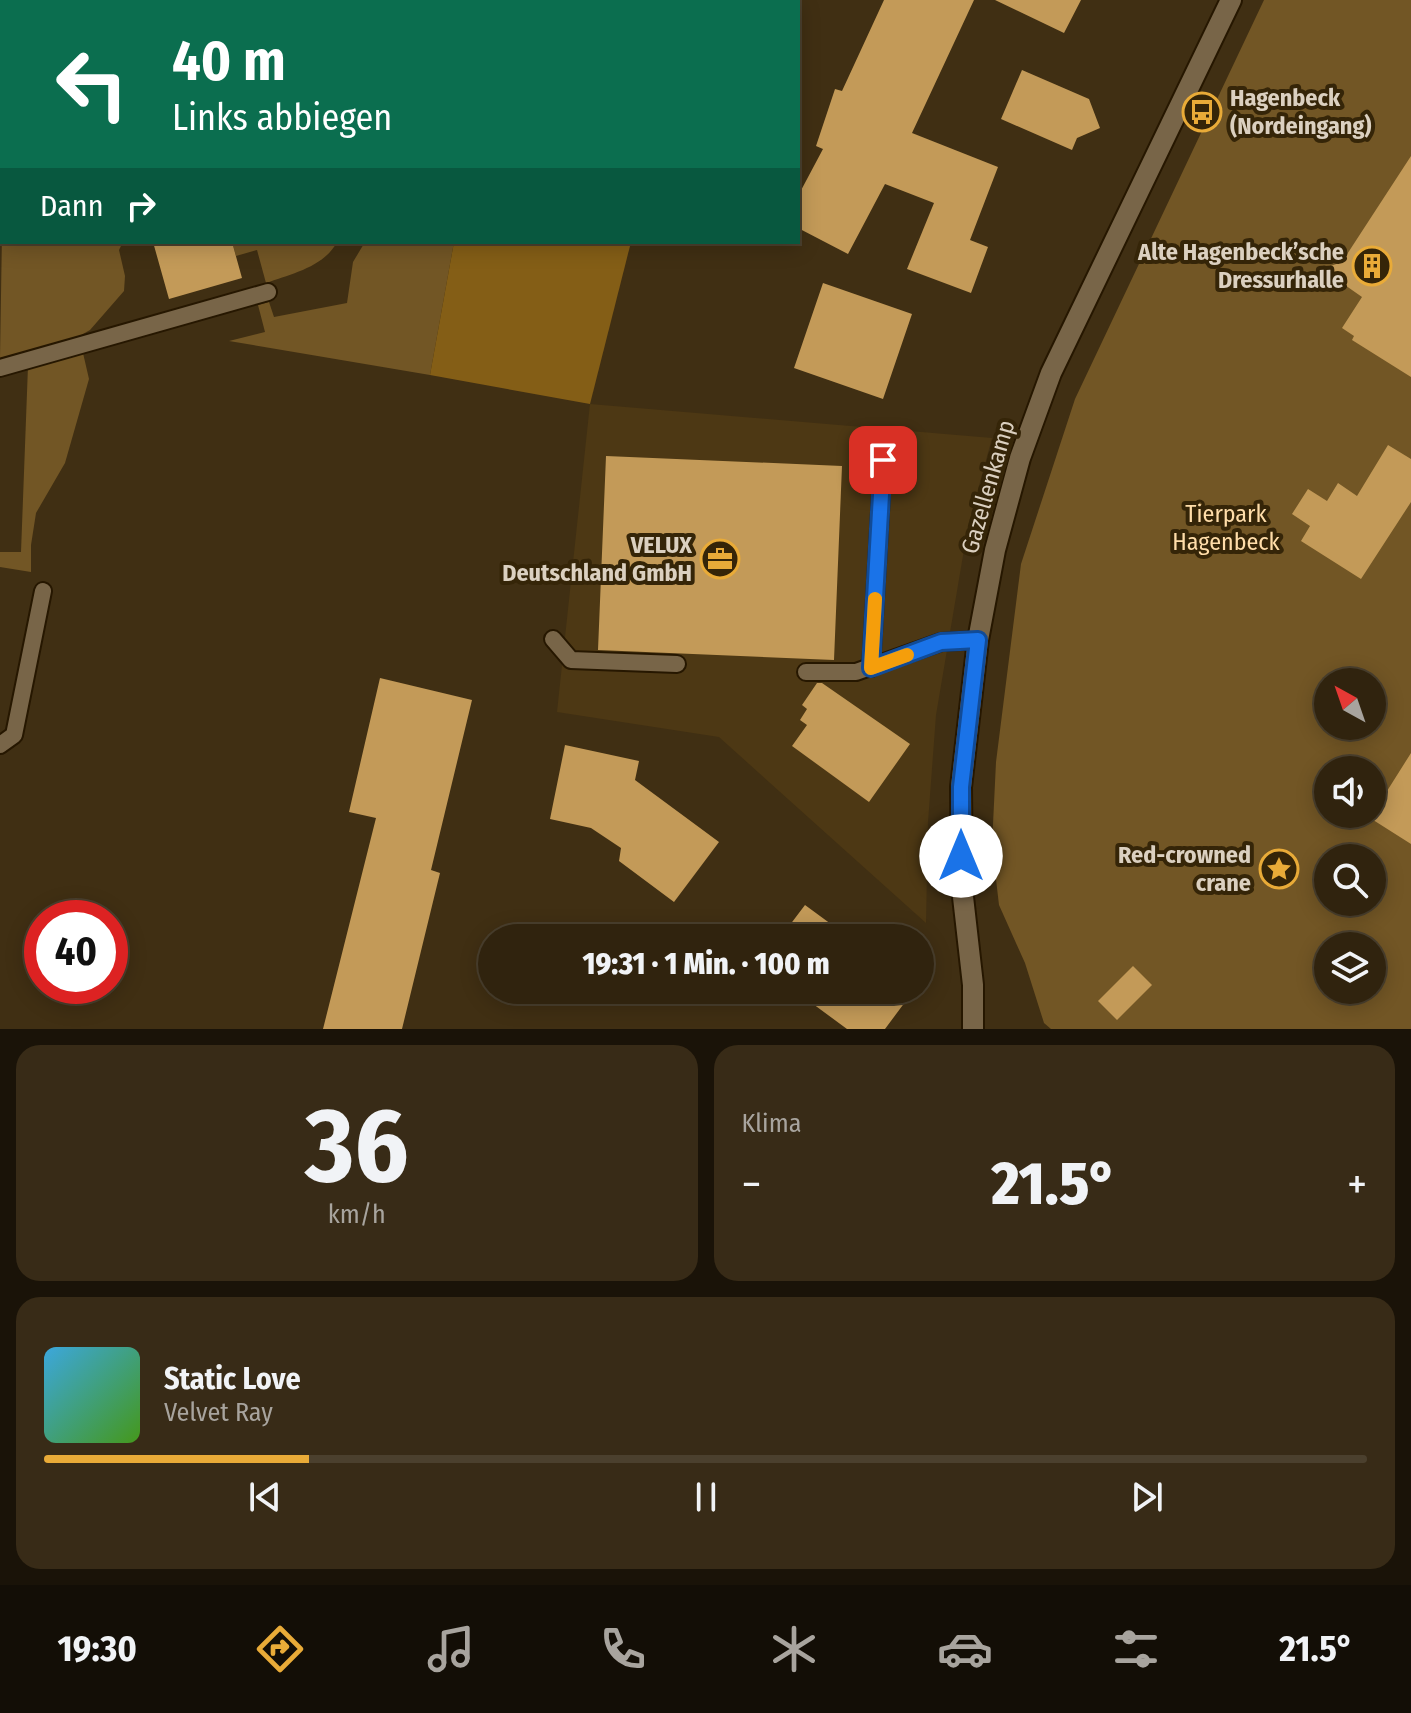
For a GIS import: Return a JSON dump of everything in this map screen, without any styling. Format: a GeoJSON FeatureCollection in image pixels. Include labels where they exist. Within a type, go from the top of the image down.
{"type":"FeatureCollection","features":[{"type":"Feature","properties":{"kind":"street","name":"Gazellenkamp"},"geometry":{"type":"LineString","coordinates":[[973,1029],[973,985],[962,888],[961,787],[978,640],[995,550],[1020,458],[1051,373],[1231,0]]}},
{"type":"Feature","properties":{"kind":"lane"},"geometry":{"type":"LineString","coordinates":[[0,368],[268,292]]}},
{"type":"Feature","properties":{"kind":"lane"},"geometry":{"type":"LineString","coordinates":[[871,668],[883,460]]}},
{"type":"Feature","properties":{"kind":"lane"},"geometry":{"type":"LineString","coordinates":[[0,745],[14,735],[43,591]]}},
{"type":"Feature","properties":{"kind":"lane"},"geometry":{"type":"LineString","coordinates":[[553,639],[571,660],[677,664]]}},
{"type":"Feature","properties":{"kind":"lane"},"geometry":{"type":"LineString","coordinates":[[806,672],[856,672],[941,642],[978,640]]}},
{"type":"Feature","properties":{"kind":"shaded area"},"geometry":{"type":"Polygon","coordinates":[[[454,244],[630,244],[590,404],[430,375],[454,244]]]}},
{"type":"Feature","properties":{"kind":"shaded area"},"geometry":{"type":"Polygon","coordinates":[[[590,404],[992,438],[968,526],[936,715],[928,822],[926,923],[719,737],[557,712],[590,404]]]}},
{"type":"Feature","properties":{"kind":"green space","name":"Tierpark Hagenbeck"},"geometry":{"type":"Polygon","coordinates":[[[1264,0],[1411,0],[1411,1029],[1051,1029],[1044,1023],[1025,963],[999,905],[992,845],[996,762],[1021,564],[1075,399],[1264,0]]]}},
{"type":"Feature","properties":{"kind":"green space"},"geometry":{"type":"Polygon","coordinates":[[[2,244],[129,244],[121,246],[119,250],[125,276],[124,291],[90,330],[76,338],[0,358],[2,244]]]}},
{"type":"Feature","properties":{"kind":"green space"},"geometry":{"type":"Polygon","coordinates":[[[233,244],[336,244],[315,264],[266,283],[257,250],[236,256],[233,244]]]}},
{"type":"Feature","properties":{"kind":"green space"},"geometry":{"type":"Polygon","coordinates":[[[364,244],[454,244],[430,375],[229,341],[265,332],[258,305],[269,302],[274,317],[347,303],[353,262],[364,244]]]}},
{"type":"Feature","properties":{"kind":"green space"},"geometry":{"type":"Polygon","coordinates":[[[83,353],[89,379],[65,463],[36,513],[31,572],[0,567],[0,552],[21,552],[28,366],[83,353]]]}},
{"type":"Feature","properties":{"kind":"building"},"geometry":{"type":"Polygon","coordinates":[[[884,0],[974,0],[912,133],[998,167],[970,240],[988,247],[971,293],[907,269],[934,203],[885,184],[848,254],[800,229],[800,192],[823,149],[816,146],[835,89],[842,91],[884,0]]]}},
{"type":"Feature","properties":{"kind":"building"},"geometry":{"type":"Polygon","coordinates":[[[995,0],[1081,0],[1064,33],[995,0]]]}},
{"type":"Feature","properties":{"kind":"building"},"geometry":{"type":"Polygon","coordinates":[[[1022,70],[1089,99],[1100,128],[1077,138],[1072,150],[1001,119],[1022,70]]]}},
{"type":"Feature","properties":{"kind":"building","name":"Alte Hagenbeck’sche Dressurhalle"},"geometry":{"type":"Polygon","coordinates":[[[1411,156],[1411,377],[1352,340],[1354,336],[1342,328],[1362,297],[1322,269],[1342,262],[1411,156]]]}},
{"type":"Feature","properties":{"kind":"building"},"geometry":{"type":"Polygon","coordinates":[[[154,244],[233,244],[242,278],[169,299],[154,244]]]}},
{"type":"Feature","properties":{"kind":"building"},"geometry":{"type":"Polygon","coordinates":[[[823,283],[912,314],[883,399],[794,368],[823,283]]]}},
{"type":"Feature","properties":{"kind":"building"},"geometry":{"type":"Polygon","coordinates":[[[1388,445],[1411,459],[1411,502],[1361,579],[1301,541],[1310,526],[1292,514],[1308,489],[1327,501],[1338,483],[1357,496],[1388,445]]]}},
{"type":"Feature","properties":{"kind":"building","name":"VELUX Deutschland GmbH"},"geometry":{"type":"Polygon","coordinates":[[[606,456],[842,466],[834,660],[598,650],[606,456]]]}},
{"type":"Feature","properties":{"kind":"building"},"geometry":{"type":"Polygon","coordinates":[[[380,678],[472,700],[431,870],[440,873],[402,1029],[323,1029],[376,818],[349,812],[380,678]]]}},
{"type":"Feature","properties":{"kind":"building"},"geometry":{"type":"Polygon","coordinates":[[[817,683],[822,683],[910,744],[869,802],[792,746],[807,725],[800,720],[807,709],[802,705],[817,683]]]}},
{"type":"Feature","properties":{"kind":"building"},"geometry":{"type":"Polygon","coordinates":[[[565,745],[639,761],[635,780],[719,842],[674,902],[619,861],[621,848],[591,828],[550,819],[565,745]]]}},
{"type":"Feature","properties":{"kind":"building"},"geometry":{"type":"Polygon","coordinates":[[[1411,753],[1411,844],[1386,828],[1386,793],[1411,753]]]}},
{"type":"Feature","properties":{"kind":"building"},"geometry":{"type":"Polygon","coordinates":[[[805,905],[831,924],[791,924],[805,905]]]}},
{"type":"Feature","properties":{"kind":"building"},"geometry":{"type":"Polygon","coordinates":[[[1133,966],[1152,985],[1117,1020],[1098,1001],[1133,966]]]}},
{"type":"Feature","properties":{"kind":"building"},"geometry":{"type":"Polygon","coordinates":[[[813,1004],[904,1004],[885,1029],[847,1029],[813,1004]]]}},
{"type":"Feature","properties":{"kind":"slow traffic"},"geometry":{"type":"LineString","coordinates":[[875,599],[871,668],[907,655]]}},
{"type":"Feature","properties":{"kind":"place","name":"Hagenbeck (Nordeingang)"},"geometry":{"type":"Point","coordinates":[1202,112]}},
{"type":"Feature","properties":{"kind":"place","name":"Alte Hagenbeck’sche Dressurhalle"},"geometry":{"type":"Point","coordinates":[1372,266]}},
{"type":"Feature","properties":{"kind":"place","name":"VELUX Deutschland GmbH"},"geometry":{"type":"Point","coordinates":[720,559]}},
{"type":"Feature","properties":{"kind":"place","name":"Red-crowned crane"},"geometry":{"type":"Point","coordinates":[1279,869]}},
{"type":"Feature","properties":{"kind":"route"},"geometry":{"type":"LineString","coordinates":[[883,460],[871,668],[941,642],[978,640],[961,787],[961,856]]}}]}
